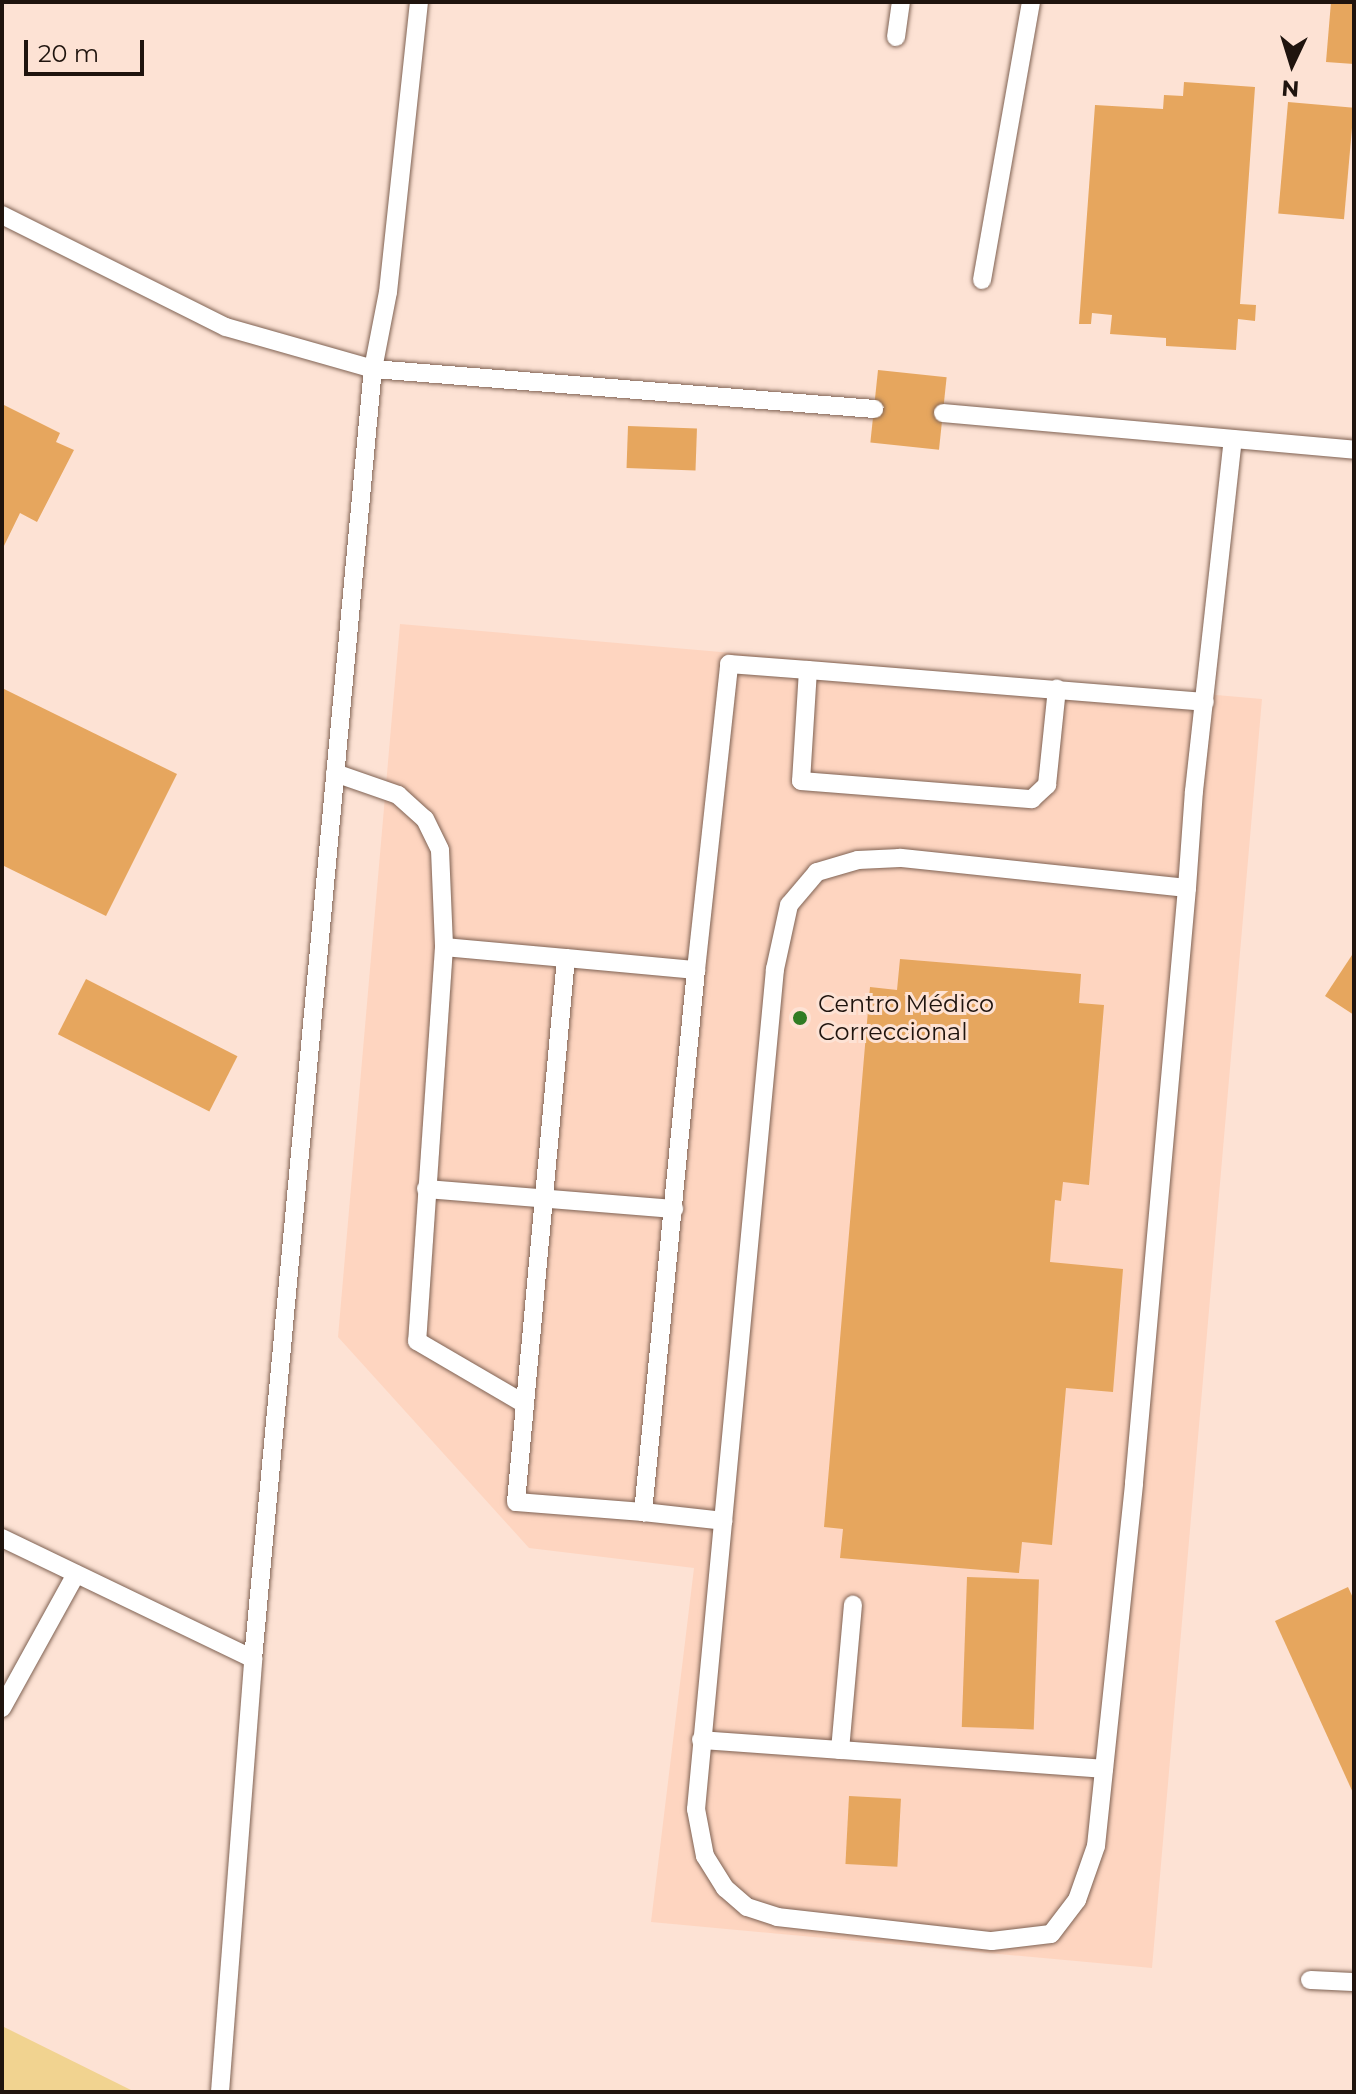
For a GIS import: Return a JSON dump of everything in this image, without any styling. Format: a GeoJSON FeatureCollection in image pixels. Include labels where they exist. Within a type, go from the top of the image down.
{"type":"FeatureCollection","features":[{"type":"Feature","properties":{"kind":"lane"},"geometry":{"type":"LineString","coordinates":[[220,2092],[253,1659],[373,369],[388,292],[419,2]]}},
{"type":"Feature","properties":{"kind":"lane"},"geometry":{"type":"LineString","coordinates":[[896,37],[901,2]]}},
{"type":"Feature","properties":{"kind":"lane"},"geometry":{"type":"LineString","coordinates":[[982,280],[1031,2]]}},
{"type":"Feature","properties":{"kind":"lane"},"geometry":{"type":"LineString","coordinates":[[2,215],[226,327],[373,369],[874,409]]}},
{"type":"Feature","properties":{"kind":"lane"},"geometry":{"type":"LineString","coordinates":[[943,413],[1354,450]]}},
{"type":"Feature","properties":{"kind":"lane"},"geometry":{"type":"LineString","coordinates":[[1187,888],[900,858],[858,860],[817,872],[789,905],[775,969],[696,1809],[705,1856],[725,1888],[747,1907],[777,1917],[992,1941],[1051,1934],[1077,1900],[1096,1846],[1233,439]]}},
{"type":"Feature","properties":{"kind":"lane"},"geometry":{"type":"LineString","coordinates":[[643,1512],[729,664],[1205,702]]}},
{"type":"Feature","properties":{"kind":"lane"},"geometry":{"type":"LineString","coordinates":[[808,670],[801,781],[1032,799],[1047,785],[1057,689]]}},
{"type":"Feature","properties":{"kind":"lane"},"geometry":{"type":"LineString","coordinates":[[335,773],[398,795],[425,819],[440,850],[444,947],[417,1341],[525,1404]]}},
{"type":"Feature","properties":{"kind":"lane"},"geometry":{"type":"LineString","coordinates":[[444,947],[696,970]]}},
{"type":"Feature","properties":{"kind":"lane"},"geometry":{"type":"LineString","coordinates":[[566,958],[516,1502],[724,1521]]}},
{"type":"Feature","properties":{"kind":"lane"},"geometry":{"type":"LineString","coordinates":[[426,1189],[674,1209]]}},
{"type":"Feature","properties":{"kind":"lane"},"geometry":{"type":"LineString","coordinates":[[2,1538],[253,1659]]}},
{"type":"Feature","properties":{"kind":"lane"},"geometry":{"type":"LineString","coordinates":[[2,1708],[76,1574]]}},
{"type":"Feature","properties":{"kind":"lane"},"geometry":{"type":"LineString","coordinates":[[840,1750],[853,1605]]}},
{"type":"Feature","properties":{"kind":"lane"},"geometry":{"type":"LineString","coordinates":[[701,1740],[1104,1769]]}},
{"type":"Feature","properties":{"kind":"lane"},"geometry":{"type":"LineString","coordinates":[[1310,1980],[1354,1982]]}},
{"type":"Feature","properties":{"kind":"shaded area","name":"Centro Médico Correccional"},"geometry":{"type":"Polygon","coordinates":[[[400,624],[1262,699],[1152,1968],[651,1922],[694,1568],[529,1548],[338,1337],[400,624]]]}},
{"type":"Feature","properties":{"kind":"shaded area"},"geometry":{"type":"Polygon","coordinates":[[[2,2026],[135,2092],[2,2092],[2,2026]]]}},
{"type":"Feature","properties":{"kind":"building"},"geometry":{"type":"Polygon","coordinates":[[[1331,2],[1354,2],[1354,64],[1326,62],[1331,2]]]}},
{"type":"Feature","properties":{"kind":"building"},"geometry":{"type":"Polygon","coordinates":[[[1184,82],[1255,87],[1240,304],[1256,305],[1255,321],[1238,319],[1236,350],[1166,346],[1166,338],[1110,334],[1112,315],[1092,313],[1091,324],[1079,324],[1095,105],[1163,109],[1164,95],[1183,96],[1184,82]]]}},
{"type":"Feature","properties":{"kind":"building"},"geometry":{"type":"Polygon","coordinates":[[[1288,102],[1354,108],[1344,219],[1278,214],[1288,102]]]}},
{"type":"Feature","properties":{"kind":"building"},"geometry":{"type":"Polygon","coordinates":[[[878,370],[947,377],[939,450],[870,443],[878,370]]]}},
{"type":"Feature","properties":{"kind":"building"},"geometry":{"type":"Polygon","coordinates":[[[2,404],[60,433],[56,442],[74,450],[37,522],[20,513],[2,550],[2,404]]]}},
{"type":"Feature","properties":{"kind":"building"},"geometry":{"type":"Polygon","coordinates":[[[628,426],[697,428],[695,470],[627,468],[628,426]]]}},
{"type":"Feature","properties":{"kind":"building"},"geometry":{"type":"Polygon","coordinates":[[[2,688],[177,774],[106,916],[2,865],[2,688]]]}},
{"type":"Feature","properties":{"kind":"building"},"geometry":{"type":"Polygon","coordinates":[[[1354,952],[1354,1015],[1325,996],[1354,952]]]}},
{"type":"Feature","properties":{"kind":"building"},"geometry":{"type":"Polygon","coordinates":[[[900,959],[1081,974],[1079,1003],[1104,1005],[1089,1185],[1063,1182],[1061,1201],[1055,1200],[1050,1262],[1123,1269],[1113,1392],[1066,1388],[1052,1545],[1022,1542],[1019,1573],[840,1558],[843,1529],[824,1527],[870,987],[897,990],[900,959]]]}},
{"type":"Feature","properties":{"kind":"building"},"geometry":{"type":"Polygon","coordinates":[[[86,979],[237,1056],[209,1111],[58,1034],[86,979]]]}},
{"type":"Feature","properties":{"kind":"building"},"geometry":{"type":"Polygon","coordinates":[[[967,1577],[1039,1580],[1034,1729],[962,1727],[967,1577]]]}},
{"type":"Feature","properties":{"kind":"building"},"geometry":{"type":"Polygon","coordinates":[[[1348,1587],[1354,1600],[1354,1795],[1275,1621],[1348,1587]]]}},
{"type":"Feature","properties":{"kind":"building"},"geometry":{"type":"Polygon","coordinates":[[[849,1796],[901,1799],[897,1867],[845,1864],[849,1796]]]}},
{"type":"Feature","properties":{"kind":"place","name":"Centro Médico Correccional"},"geometry":{"type":"Point","coordinates":[800,1018]}}]}
